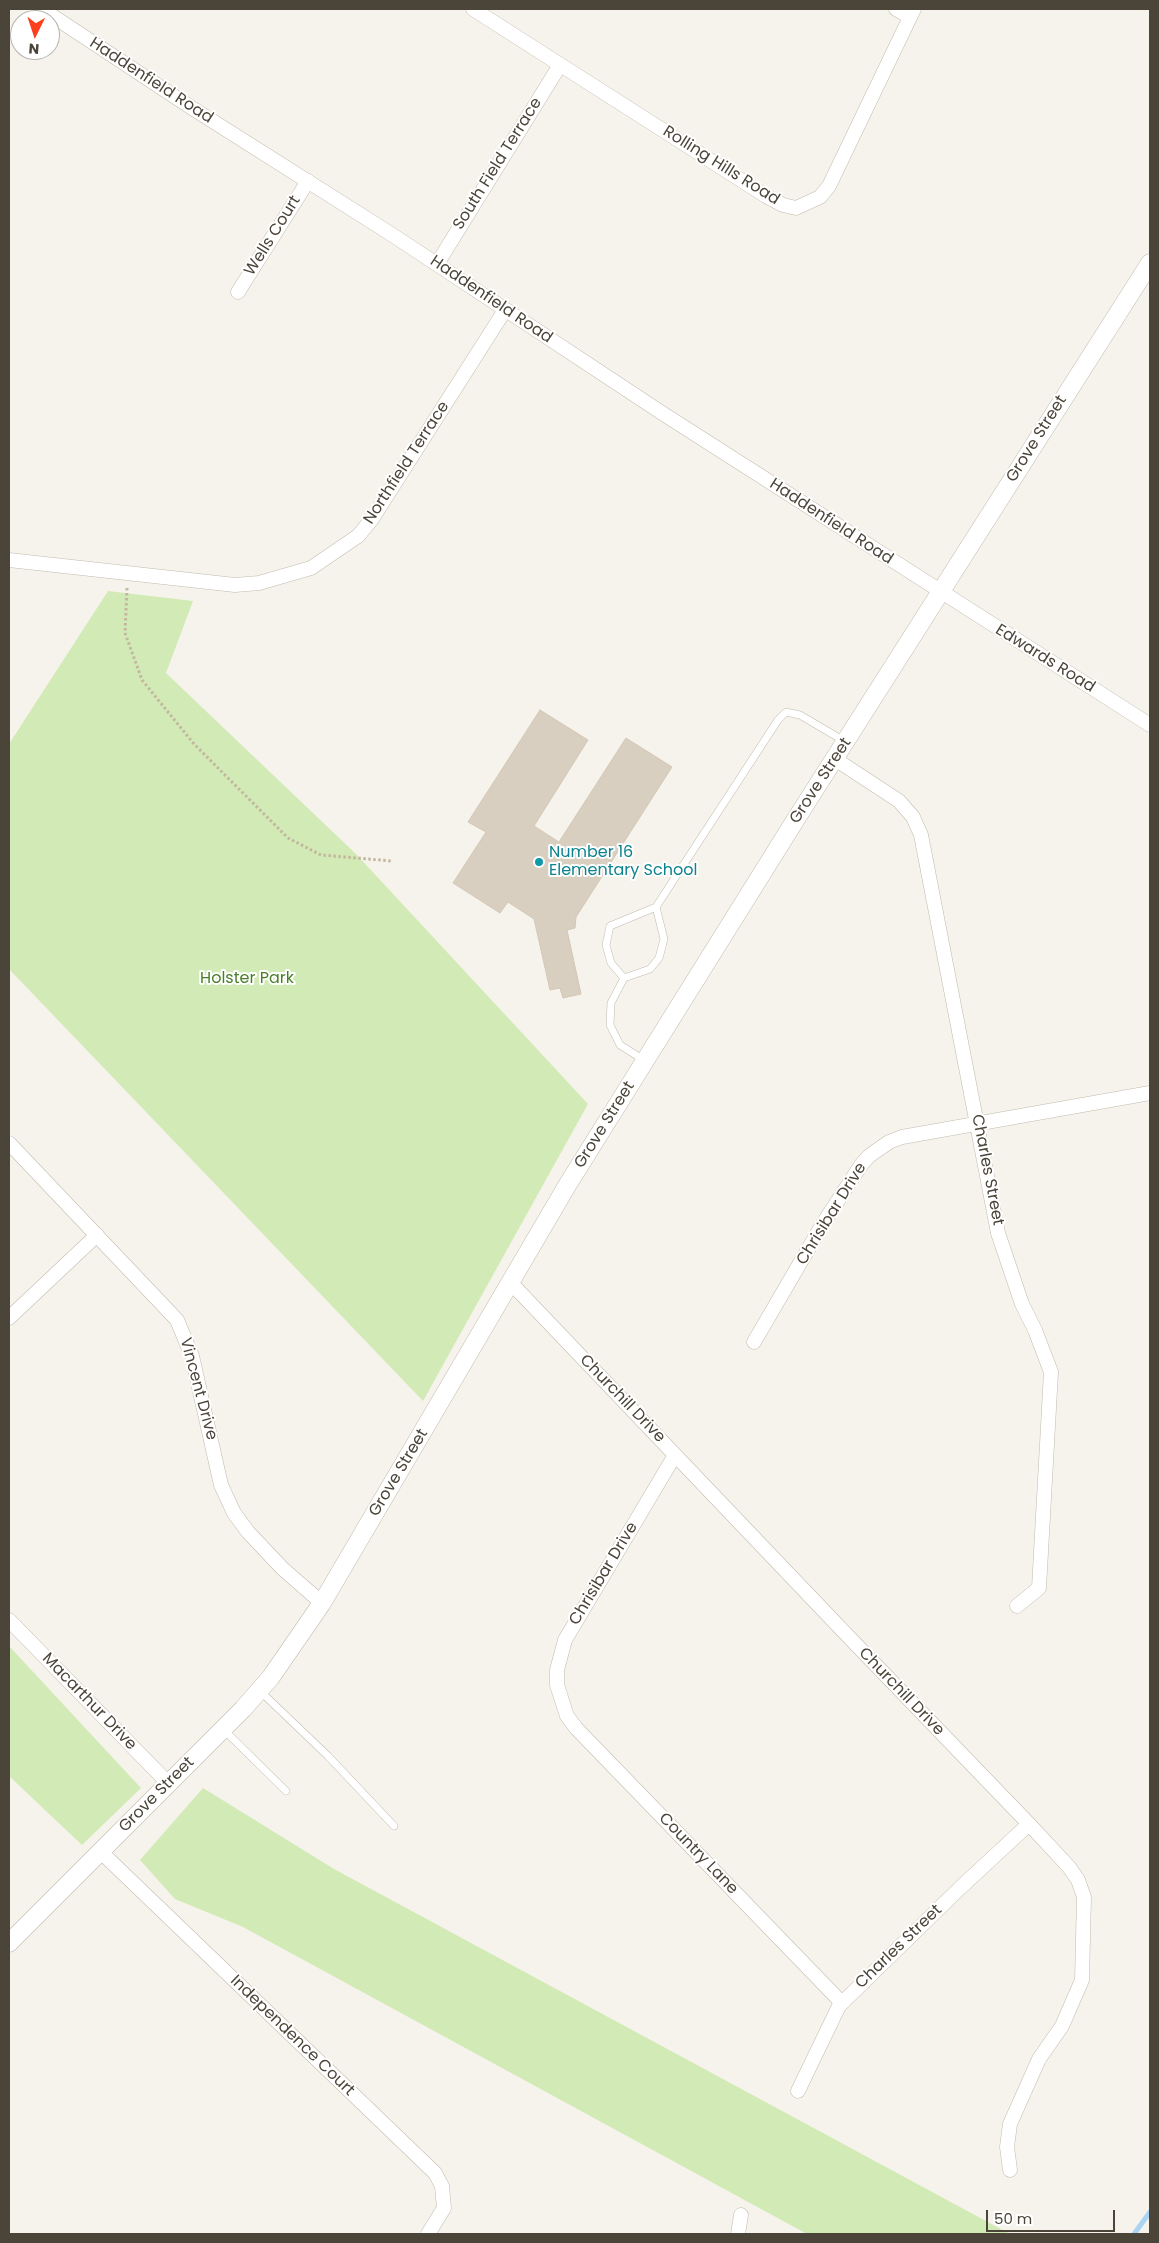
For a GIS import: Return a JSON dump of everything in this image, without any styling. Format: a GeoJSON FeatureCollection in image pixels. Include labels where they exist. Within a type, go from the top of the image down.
{"type":"FeatureCollection","features":[{"type":"Feature","properties":{"kind":"street","name":"Haddenfield Road"},"geometry":{"type":"LineString","coordinates":[[42,9],[436,264],[662,414],[940,592]]}},
{"type":"Feature","properties":{"kind":"street","name":"Rolling Hills Road"},"geometry":{"type":"LineString","coordinates":[[473,9],[766,196],[783,205],[796,208],[820,197],[829,186],[912,13]]}},
{"type":"Feature","properties":{"kind":"street"},"geometry":{"type":"LineString","coordinates":[[896,9],[912,13]]}},
{"type":"Feature","properties":{"kind":"street","name":"South Field Terrace"},"geometry":{"type":"LineString","coordinates":[[436,264],[560,64]]}},
{"type":"Feature","properties":{"kind":"street","name":"Wells Court"},"geometry":{"type":"LineString","coordinates":[[238,292],[308,181]]}},
{"type":"Feature","properties":{"kind":"street","name":"Grove Street"},"geometry":{"type":"LineString","coordinates":[[9,1943],[223,1729],[271,1677],[322,1603],[510,1282],[645,1060],[1150,262]]}},
{"type":"Feature","properties":{"kind":"street","name":"Northfield Terrace"},"geometry":{"type":"LineString","coordinates":[[9,560],[235,585],[259,584],[311,568],[358,536],[372,519],[505,310]]}},
{"type":"Feature","properties":{"kind":"street","name":"Edwards Road"},"geometry":{"type":"LineString","coordinates":[[940,592],[1150,726]]}},
{"type":"Feature","properties":{"kind":"street","name":"Charles Street"},"geometry":{"type":"LineString","coordinates":[[835,759],[899,801],[913,817],[921,835],[1001,1242],[1022,1304],[1036,1330],[1051,1372],[1039,1588],[1017,1606]]}},
{"type":"Feature","properties":{"kind":"street","name":"Chrisibar Drive"},"geometry":{"type":"LineString","coordinates":[[754,1342],[824,1222],[869,1156],[889,1142],[902,1137],[1150,1093]]}},
{"type":"Feature","properties":{"kind":"street","name":"Vincent Drive"},"geometry":{"type":"LineString","coordinates":[[9,1143],[177,1320],[186,1336],[201,1388],[221,1485],[234,1513],[254,1538],[322,1603]]}},
{"type":"Feature","properties":{"kind":"street"},"geometry":{"type":"LineString","coordinates":[[9,1318],[97,1235]]}},
{"type":"Feature","properties":{"kind":"street","name":"Churchill Drive"},"geometry":{"type":"LineString","coordinates":[[510,1282],[1030,1824],[1069,1867],[1078,1880],[1084,1897],[1082,1980],[1062,2026],[1039,2059],[1010,2124],[1007,2147],[1010,2170]]}},
{"type":"Feature","properties":{"kind":"street","name":"Chrisibar Drive"},"geometry":{"type":"LineString","coordinates":[[562,1700],[557,1685],[557,1670],[566,1640],[675,1455]]}},
{"type":"Feature","properties":{"kind":"street","name":"Macarthur Drive"},"geometry":{"type":"LineString","coordinates":[[9,1620],[168,1783]]}},
{"type":"Feature","properties":{"kind":"street","name":"Country Lane"},"geometry":{"type":"LineString","coordinates":[[562,1700],[567,1716],[576,1728],[842,2003]]}},
{"type":"Feature","properties":{"kind":"street","name":"Charles Street"},"geometry":{"type":"LineString","coordinates":[[798,2091],[830,2023],[842,2003],[960,1888],[1030,1824]]}},
{"type":"Feature","properties":{"kind":"street","name":"Independence Court"},"geometry":{"type":"LineString","coordinates":[[101,1852],[434,2173],[442,2186],[444,2208],[428,2234]]}},
{"type":"Feature","properties":{"kind":"street"},"geometry":{"type":"LineString","coordinates":[[738,2234],[741,2215]]}},
{"type":"Feature","properties":{"kind":"lane"},"geometry":{"type":"LineString","coordinates":[[624,978],[612,963],[606,945],[610,926],[656,907],[778,720],[786,712],[800,715],[846,742]]}},
{"type":"Feature","properties":{"kind":"lane"},"geometry":{"type":"LineString","coordinates":[[645,1060],[620,1045],[610,1025],[611,1003],[624,978],[650,969],[659,958],[664,939],[656,907]]}},
{"type":"Feature","properties":{"kind":"lane"},"geometry":{"type":"LineString","coordinates":[[259,1690],[328,1756],[394,1826]]}},
{"type":"Feature","properties":{"kind":"lane"},"geometry":{"type":"LineString","coordinates":[[223,1729],[286,1791]]}},
{"type":"Feature","properties":{"kind":"path"},"geometry":{"type":"LineString","coordinates":[[128,574],[125,634],[142,680],[194,744],[288,838],[321,855],[392,861]]}},
{"type":"Feature","properties":{"kind":"green space","name":"Holster Park"},"geometry":{"type":"Polygon","coordinates":[[[108,591],[193,601],[166,673],[356,854],[588,1104],[423,1401],[9,969],[9,744],[108,591]]]}},
{"type":"Feature","properties":{"kind":"green space"},"geometry":{"type":"Polygon","coordinates":[[[9,1646],[141,1788],[82,1845],[9,1776],[9,1646]]]}},
{"type":"Feature","properties":{"kind":"green space"},"geometry":{"type":"Polygon","coordinates":[[[203,1788],[334,1869],[1010,2234],[807,2234],[243,1927],[175,1899],[140,1860],[203,1788]]]}},
{"type":"Feature","properties":{"kind":"building","name":"Number 16 Elementary School"},"geometry":{"type":"Polygon","coordinates":[[[540,710],[588,740],[534,826],[559,842],[626,738],[672,767],[576,917],[575,928],[567,930],[581,994],[563,998],[560,988],[550,990],[534,919],[508,902],[500,913],[453,883],[486,832],[468,822],[540,710]]]}},
{"type":"Feature","properties":{"kind":"waterway"},"geometry":{"type":"LineString","coordinates":[[1134,2234],[1150,2212]]}},
{"type":"Feature","properties":{"kind":"place","name":"Number 16 Elementary School"},"geometry":{"type":"Point","coordinates":[539,862]}}]}
